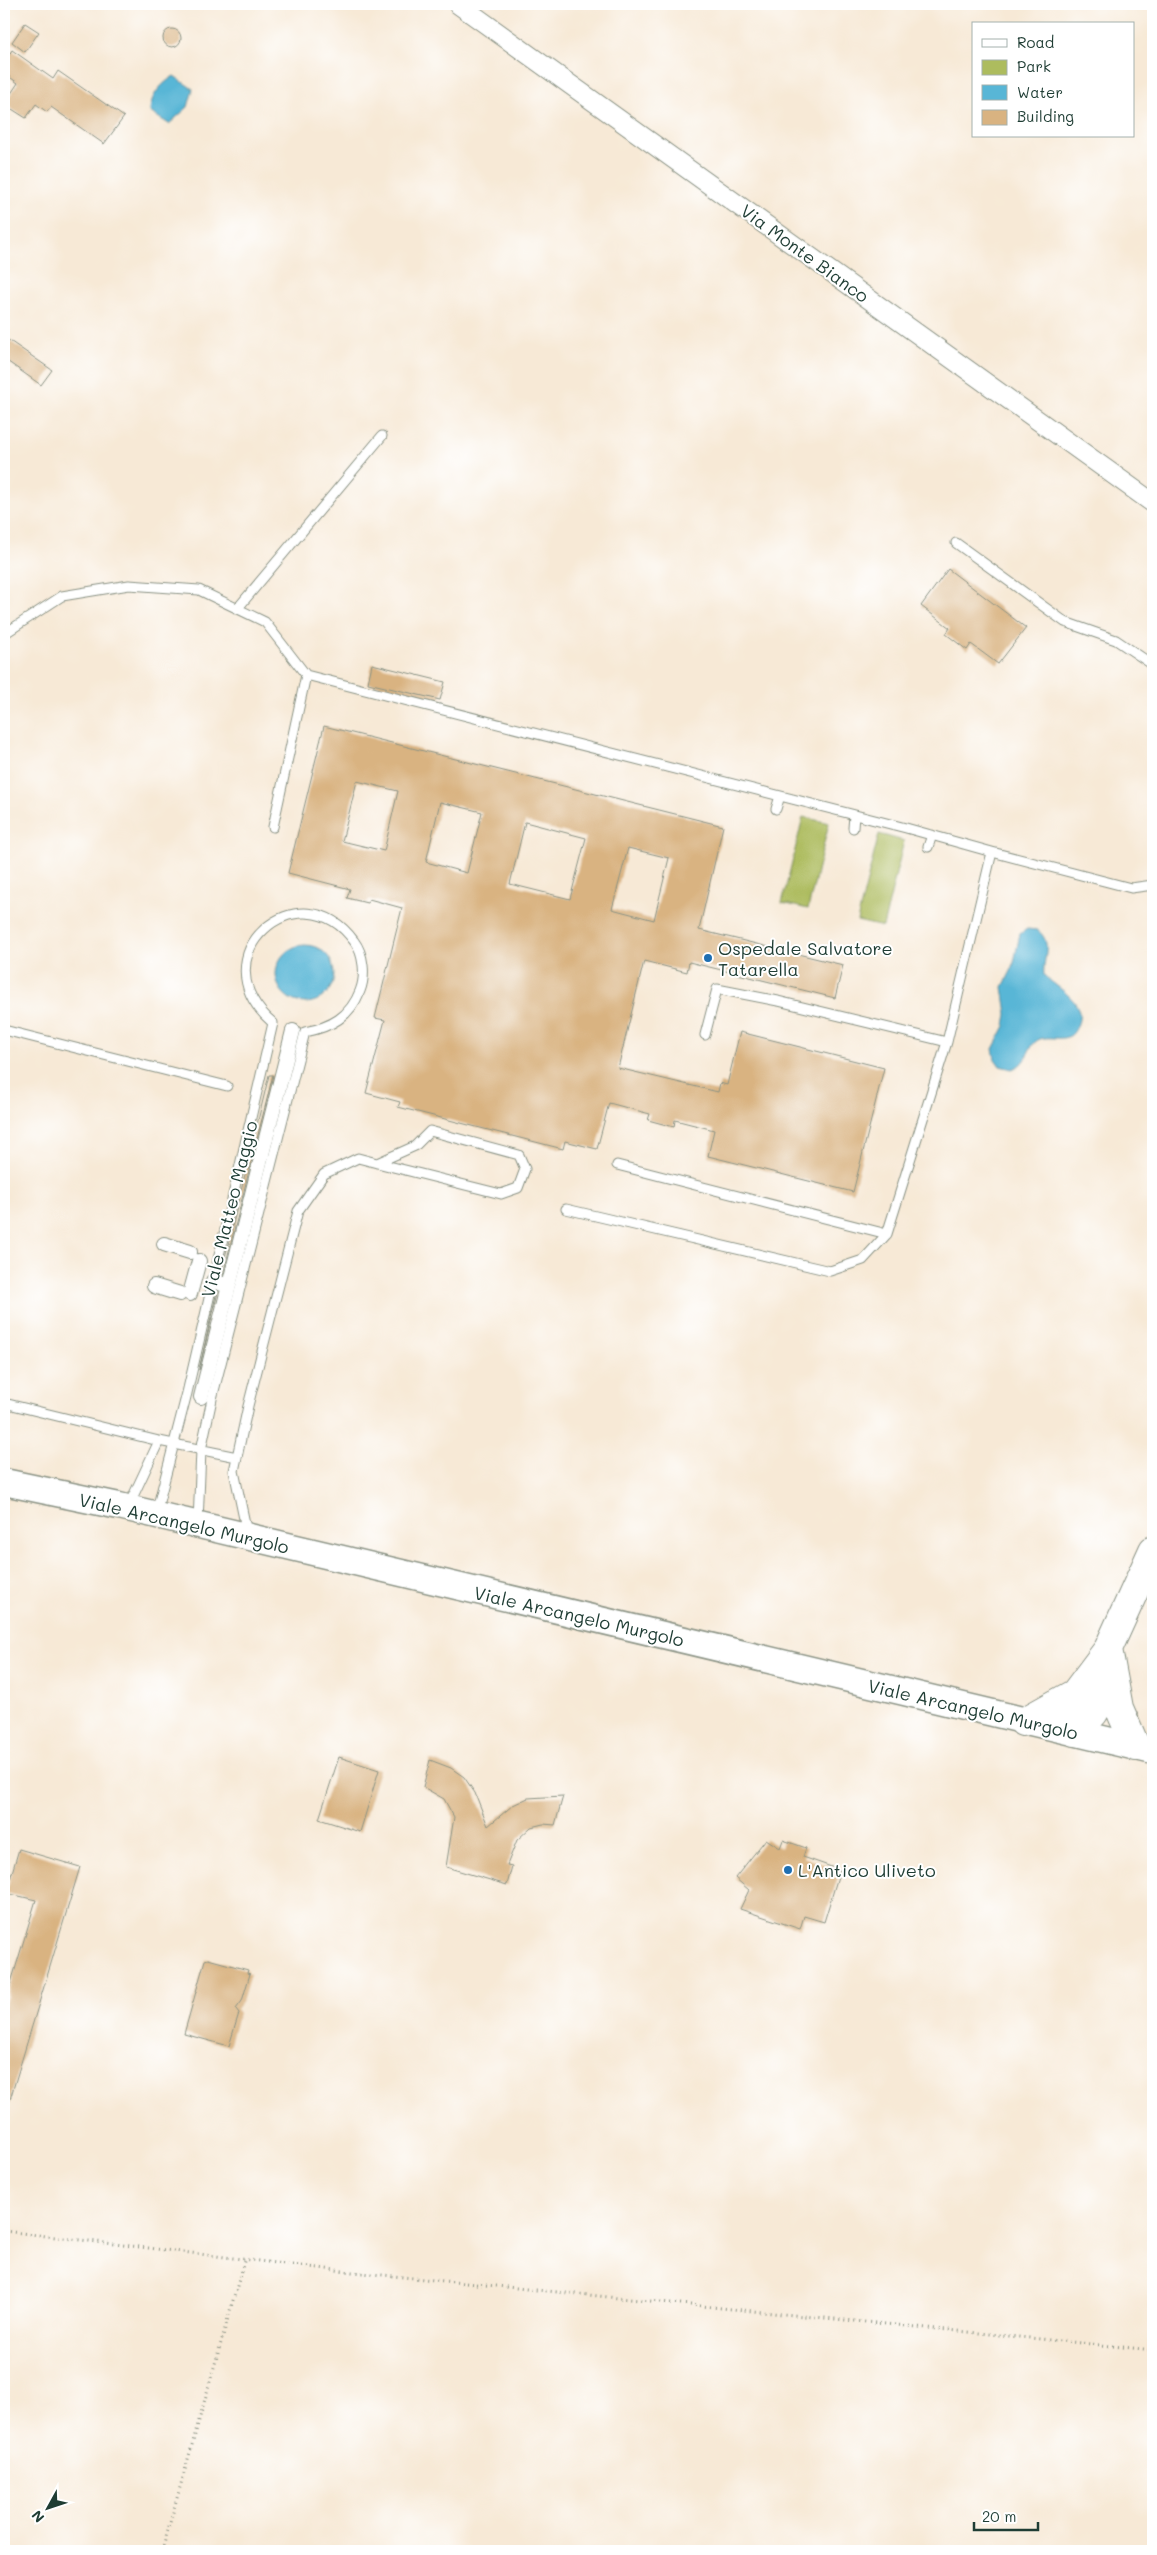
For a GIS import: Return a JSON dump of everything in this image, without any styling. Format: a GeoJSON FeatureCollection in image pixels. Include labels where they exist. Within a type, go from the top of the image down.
{"type":"FeatureCollection","features":[{"type":"Feature","properties":{"kind":"highway"},"geometry":{"type":"LineString","coordinates":[[1076,1732],[1070,1708],[1075,1693],[1108,1649],[1153,1550]]}},
{"type":"Feature","properties":{"kind":"highway"},"geometry":{"type":"LineString","coordinates":[[1108,1649],[1119,1708],[1144,1749]]}},
{"type":"Feature","properties":{"kind":"highway"},"geometry":{"type":"LineString","coordinates":[[1076,1732],[1094,1713],[1113,1679]]}},
{"type":"Feature","properties":{"kind":"highway"},"geometry":{"type":"LineString","coordinates":[[1023,1722],[1075,1693]]}},
{"type":"Feature","properties":{"kind":"main road","name":"Viale Arcangelo Murgolo"},"geometry":{"type":"LineString","coordinates":[[4,1482],[127,1508],[248,1539],[1144,1749]]}},
{"type":"Feature","properties":{"kind":"street","name":"Via Monte Bianco"},"geometry":{"type":"LineString","coordinates":[[458,4],[1153,503]]}},
{"type":"Feature","properties":{"kind":"street","name":"Viale Matteo Maggio"},"geometry":{"type":"LineString","coordinates":[[201,1397],[293,1031]]}},
{"type":"Feature","properties":{"kind":"street"},"geometry":{"type":"LineString","coordinates":[[154,1286],[185,1294],[195,1256],[164,1244]]}},
{"type":"Feature","properties":{"kind":"street"},"geometry":{"type":"LineString","coordinates":[[213,1281],[229,1286]]}},
{"type":"Feature","properties":{"kind":"lane"},"geometry":{"type":"LineString","coordinates":[[237,609],[382,436]]}},
{"type":"Feature","properties":{"kind":"lane"},"geometry":{"type":"LineString","coordinates":[[956,543],[1065,622],[1116,640],[1153,665]]}},
{"type":"Feature","properties":{"kind":"lane"},"geometry":{"type":"LineString","coordinates":[[4,634],[62,596],[129,586],[199,590],[265,622],[306,675],[932,835],[1131,888],[1153,885]]}},
{"type":"Feature","properties":{"kind":"lane"},"geometry":{"type":"LineString","coordinates":[[273,827],[306,675]]}},
{"type":"Feature","properties":{"kind":"lane"},"geometry":{"type":"LineString","coordinates":[[776,809],[780,796]]}},
{"type":"Feature","properties":{"kind":"lane"},"geometry":{"type":"LineString","coordinates":[[853,828],[854,815]]}},
{"type":"Feature","properties":{"kind":"lane"},"geometry":{"type":"LineString","coordinates":[[928,847],[932,835]]}},
{"type":"Feature","properties":{"kind":"lane"},"geometry":{"type":"LineString","coordinates":[[566,1209],[830,1271],[863,1260],[888,1234],[947,1042],[992,852]]}},
{"type":"Feature","properties":{"kind":"lane"},"geometry":{"type":"LineString","coordinates":[[155,1515],[213,1281],[273,1023],[258,1010],[248,993],[244,973],[248,953],[257,936],[271,922],[290,914],[310,913],[329,918],[346,930],[357,946],[363,965],[362,985],[355,1004],[342,1018],[325,1028],[305,1032],[212,1399],[201,1450],[198,1526]]}},
{"type":"Feature","properties":{"kind":"lane"},"geometry":{"type":"LineString","coordinates":[[705,1035],[717,989],[778,1001],[947,1042]]}},
{"type":"Feature","properties":{"kind":"lane"},"geometry":{"type":"LineString","coordinates":[[4,1030],[227,1086]]}},
{"type":"Feature","properties":{"kind":"lane"},"geometry":{"type":"LineString","coordinates":[[248,1539],[234,1470],[248,1406],[298,1211],[324,1174],[358,1158],[377,1163],[501,1194],[518,1188],[525,1169],[519,1155],[430,1131],[415,1146],[377,1163]]}},
{"type":"Feature","properties":{"kind":"lane"},"geometry":{"type":"LineString","coordinates":[[617,1165],[888,1234]]}},
{"type":"Feature","properties":{"kind":"lane"},"geometry":{"type":"LineString","coordinates":[[4,1403],[237,1458]]}},
{"type":"Feature","properties":{"kind":"lane"},"geometry":{"type":"LineString","coordinates":[[127,1508],[159,1441]]}},
{"type":"Feature","properties":{"kind":"path"},"geometry":{"type":"LineString","coordinates":[[4,2231],[362,2273],[1153,2350]]}},
{"type":"Feature","properties":{"kind":"path"},"geometry":{"type":"LineString","coordinates":[[162,2551],[245,2258]]}},
{"type":"Feature","properties":{"kind":"green space"},"geometry":{"type":"Polygon","coordinates":[[[803,817],[829,823],[808,909],[782,903],[803,817]]]}},
{"type":"Feature","properties":{"kind":"green space"},"geometry":{"type":"Polygon","coordinates":[[[879,834],[904,841],[883,927],[857,921],[879,834]]]}},
{"type":"Feature","properties":{"kind":"water"},"geometry":{"type":"Polygon","coordinates":[[[174,76],[193,89],[188,107],[169,124],[150,112],[150,106],[157,91],[174,76]]]}},
{"type":"Feature","properties":{"kind":"water"},"geometry":{"type":"Polygon","coordinates":[[[1027,929],[1037,930],[1045,940],[1044,975],[1070,996],[1078,1009],[1079,1017],[1076,1028],[1070,1036],[1040,1039],[1032,1045],[1022,1063],[1012,1069],[1000,1066],[995,1059],[993,1049],[1005,1026],[1007,1014],[1003,987],[1013,967],[1020,934],[1027,929]]]}},
{"type":"Feature","properties":{"kind":"water"},"geometry":{"type":"Polygon","coordinates":[[[305,945],[316,947],[329,958],[334,974],[332,985],[321,998],[305,1003],[294,1001],[281,990],[276,974],[278,963],[289,950],[305,945]]]}},
{"type":"Feature","properties":{"kind":"building"},"geometry":{"type":"Polygon","coordinates":[[[25,23],[39,32],[25,52],[12,42],[25,23]]]}},
{"type":"Feature","properties":{"kind":"building"},"geometry":{"type":"Polygon","coordinates":[[[172,29],[178,32],[181,38],[178,44],[172,47],[166,44],[163,38],[166,32],[172,29]]]}},
{"type":"Feature","properties":{"kind":"building"},"geometry":{"type":"Polygon","coordinates":[[[12,50],[53,79],[58,71],[124,117],[104,144],[51,107],[47,112],[36,104],[26,118],[4,104],[18,83],[4,73],[4,63],[12,50]]]}},
{"type":"Feature","properties":{"kind":"building"},"geometry":{"type":"Polygon","coordinates":[[[4,337],[52,370],[41,385],[4,359],[4,337]]]}},
{"type":"Feature","properties":{"kind":"building"},"geometry":{"type":"Polygon","coordinates":[[[948,569],[1026,628],[998,664],[971,644],[967,650],[946,634],[950,628],[921,606],[948,569]]]}},
{"type":"Feature","properties":{"kind":"building"},"geometry":{"type":"Polygon","coordinates":[[[372,664],[445,682],[440,700],[368,683],[372,664]]]}},
{"type":"Feature","properties":{"kind":"building","name":"Ospedale Salvatore Tatarella"},"geometry":{"type":"Polygon","coordinates":[[[324,726],[723,826],[699,930],[843,965],[835,998],[689,962],[687,972],[644,961],[618,1068],[718,1092],[720,1083],[727,1085],[740,1032],[884,1068],[853,1192],[708,1156],[714,1130],[675,1120],[674,1127],[648,1120],[650,1114],[609,1103],[597,1149],[565,1141],[563,1149],[398,1107],[400,1102],[366,1093],[385,1020],[375,1018],[402,908],[369,899],[367,903],[347,898],[350,889],[288,873],[324,726]],[[357,781],[342,841],[384,851],[398,791],[357,781]],[[440,802],[426,862],[467,873],[482,812],[440,802]],[[525,822],[510,884],[570,899],[586,838],[525,822]],[[628,848],[612,909],[654,920],[669,858],[628,848]]]}},
{"type":"Feature","properties":{"kind":"building"},"geometry":{"type":"Polygon","coordinates":[[[269,1075],[273,1075],[223,1275],[221,1274],[269,1075]]]}},
{"type":"Feature","properties":{"kind":"building"},"geometry":{"type":"Polygon","coordinates":[[[217,1291],[218,1292],[199,1370],[217,1291]]]}},
{"type":"Feature","properties":{"kind":"building"},"geometry":{"type":"Polygon","coordinates":[[[339,1757],[379,1770],[360,1832],[319,1819],[339,1757]]]}},
{"type":"Feature","properties":{"kind":"building"},"geometry":{"type":"Polygon","coordinates":[[[430,1760],[451,1768],[464,1777],[475,1793],[488,1826],[513,1805],[528,1798],[563,1796],[555,1825],[543,1824],[531,1827],[517,1840],[507,1865],[512,1866],[507,1885],[446,1867],[454,1817],[444,1799],[423,1787],[430,1760]]]}},
{"type":"Feature","properties":{"kind":"building"},"geometry":{"type":"Polygon","coordinates":[[[766,1839],[780,1848],[783,1840],[806,1848],[803,1857],[840,1870],[824,1922],[804,1916],[800,1929],[740,1909],[749,1890],[735,1878],[766,1839]]]}},
{"type":"Feature","properties":{"kind":"building"},"geometry":{"type":"Polygon","coordinates":[[[19,1849],[80,1867],[8,2106],[4,2106],[4,2006],[36,1900],[6,1893],[19,1849]]]}},
{"type":"Feature","properties":{"kind":"building"},"geometry":{"type":"Polygon","coordinates":[[[208,1959],[248,1970],[247,1973],[250,1974],[242,2001],[236,2009],[239,2013],[229,2046],[184,2034],[205,1960],[208,1959]]]}},
{"type":"Feature","properties":{"kind":"place","name":"Ospedale Salvatore Tatarella"},"geometry":{"type":"Point","coordinates":[708,958]}},
{"type":"Feature","properties":{"kind":"place","name":"L'Antico Uliveto"},"geometry":{"type":"Point","coordinates":[788,1870]}}]}
